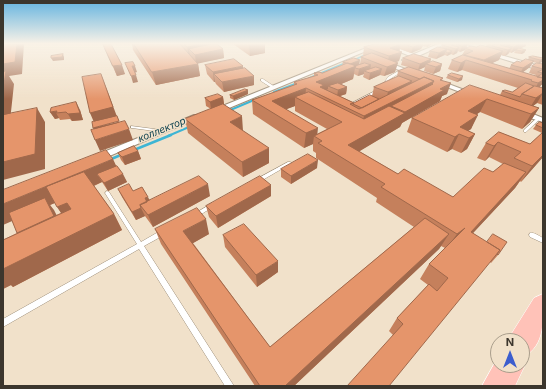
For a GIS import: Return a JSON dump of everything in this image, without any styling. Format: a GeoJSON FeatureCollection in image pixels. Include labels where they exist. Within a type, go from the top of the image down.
{"type":"FeatureCollection","features":[{"type":"Feature","properties":{"kind":"highway"},"geometry":{"type":"LineString","coordinates":[[528,333],[543,307]]}},
{"type":"Feature","properties":{"kind":"highway"},"geometry":{"type":"LineString","coordinates":[[498,386],[505,373]]}},
{"type":"Feature","properties":{"kind":"street"},"geometry":{"type":"LineString","coordinates":[[90,161],[162,131],[339,62]]}},
{"type":"Feature","properties":{"kind":"street"},"geometry":{"type":"LineString","coordinates":[[400,62],[392,66],[418,75]]}},
{"type":"Feature","properties":{"kind":"street"},"geometry":{"type":"LineString","coordinates":[[519,62],[543,69]]}},
{"type":"Feature","properties":{"kind":"street"},"geometry":{"type":"LineString","coordinates":[[434,80],[478,96]]}},
{"type":"Feature","properties":{"kind":"street"},"geometry":{"type":"LineString","coordinates":[[516,110],[541,119]]}},
{"type":"Feature","properties":{"kind":"lane"},"geometry":{"type":"LineString","coordinates":[[352,104],[383,88],[389,78],[404,69]]}},
{"type":"Feature","properties":{"kind":"lane"},"geometry":{"type":"LineString","coordinates":[[262,80],[273,87]]}},
{"type":"Feature","properties":{"kind":"lane"},"geometry":{"type":"LineString","coordinates":[[524,131],[541,119]]}},
{"type":"Feature","properties":{"kind":"lane"},"geometry":{"type":"LineString","coordinates":[[132,127],[162,131]]}},
{"type":"Feature","properties":{"kind":"lane"},"geometry":{"type":"LineString","coordinates":[[249,186],[290,164]]}},
{"type":"Feature","properties":{"kind":"lane"},"geometry":{"type":"LineString","coordinates":[[107,193],[230,386]]}},
{"type":"Feature","properties":{"kind":"lane"},"geometry":{"type":"LineString","coordinates":[[188,219],[215,204]]}},
{"type":"Feature","properties":{"kind":"lane"},"geometry":{"type":"LineString","coordinates":[[3,323],[167,231]]}},
{"type":"Feature","properties":{"kind":"lane"},"geometry":{"type":"LineString","coordinates":[[532,235],[543,241]]}},
{"type":"Feature","properties":{"kind":"building"},"geometry":{"type":"Polygon","coordinates":[[[3,62],[14,62],[3,64],[3,62]]]}},
{"type":"Feature","properties":{"kind":"building"},"geometry":{"type":"Polygon","coordinates":[[[111,62],[121,62],[122,65],[113,66],[111,62]]]}},
{"type":"Feature","properties":{"kind":"building"},"geometry":{"type":"Polygon","coordinates":[[[133,62],[135,66],[132,66],[136,75],[131,76],[125,63],[133,62]]]}},
{"type":"Feature","properties":{"kind":"building"},"geometry":{"type":"Polygon","coordinates":[[[146,62],[196,62],[198,64],[152,72],[146,62]]]}},
{"type":"Feature","properties":{"kind":"building"},"geometry":{"type":"Polygon","coordinates":[[[219,62],[238,62],[243,66],[213,72],[205,65],[219,62]]]}},
{"type":"Feature","properties":{"kind":"building"},"geometry":{"type":"Polygon","coordinates":[[[344,62],[355,62],[350,64],[344,62]]]}},
{"type":"Feature","properties":{"kind":"building"},"geometry":{"type":"Polygon","coordinates":[[[374,62],[398,63],[387,67],[374,62]]]}},
{"type":"Feature","properties":{"kind":"building"},"geometry":{"type":"Polygon","coordinates":[[[436,62],[442,64],[436,67],[426,64],[436,62]]]}},
{"type":"Feature","properties":{"kind":"building"},"geometry":{"type":"Polygon","coordinates":[[[473,62],[488,62],[543,78],[543,80],[538,83],[531,81],[532,80],[473,62]]]}},
{"type":"Feature","properties":{"kind":"building"},"geometry":{"type":"Polygon","coordinates":[[[515,62],[532,62],[523,68],[511,65],[515,62]]]}},
{"type":"Feature","properties":{"kind":"building"},"geometry":{"type":"Polygon","coordinates":[[[348,63],[356,66],[316,82],[324,85],[320,87],[354,103],[350,104],[359,109],[424,77],[434,81],[364,116],[306,88],[272,101],[318,128],[306,133],[252,100],[297,84],[294,82],[318,75],[314,73],[322,73],[348,63]]]}},
{"type":"Feature","properties":{"kind":"building"},"geometry":{"type":"Polygon","coordinates":[[[365,63],[371,65],[359,69],[355,68],[355,66],[365,63]]]}},
{"type":"Feature","properties":{"kind":"building"},"geometry":{"type":"Polygon","coordinates":[[[537,63],[543,64],[543,69],[532,66],[537,63]]]}},
{"type":"Feature","properties":{"kind":"building"},"geometry":{"type":"Polygon","coordinates":[[[376,67],[382,69],[370,73],[364,71],[376,67]]]}},
{"type":"Feature","properties":{"kind":"building"},"geometry":{"type":"Polygon","coordinates":[[[409,67],[443,78],[440,80],[451,83],[440,89],[444,90],[405,112],[391,106],[433,84],[434,81],[424,77],[420,79],[398,71],[409,67]]]}},
{"type":"Feature","properties":{"kind":"building"},"geometry":{"type":"Polygon","coordinates":[[[245,68],[254,76],[222,82],[214,74],[245,68]]]}},
{"type":"Feature","properties":{"kind":"building"},"geometry":{"type":"Polygon","coordinates":[[[6,71],[3,91],[3,72],[6,71]]]}},
{"type":"Feature","properties":{"kind":"building"},"geometry":{"type":"Polygon","coordinates":[[[452,73],[463,76],[459,79],[448,75],[452,73]]]}},
{"type":"Feature","properties":{"kind":"building"},"geometry":{"type":"Polygon","coordinates":[[[543,73],[543,78],[537,77],[543,73]]]}},
{"type":"Feature","properties":{"kind":"building"},"geometry":{"type":"Polygon","coordinates":[[[101,74],[113,107],[90,113],[82,77],[101,74]]]}},
{"type":"Feature","properties":{"kind":"building"},"geometry":{"type":"Polygon","coordinates":[[[399,76],[412,81],[388,92],[374,87],[399,76]]]}},
{"type":"Feature","properties":{"kind":"building"},"geometry":{"type":"Polygon","coordinates":[[[338,83],[347,87],[338,90],[328,86],[338,83]]]}},
{"type":"Feature","properties":{"kind":"building"},"geometry":{"type":"Polygon","coordinates":[[[526,83],[534,86],[520,97],[502,91],[505,90],[512,92],[526,83]]]}},
{"type":"Feature","properties":{"kind":"building"},"geometry":{"type":"Polygon","coordinates":[[[470,85],[539,108],[531,114],[487,99],[468,111],[478,115],[460,127],[475,134],[469,138],[459,134],[455,137],[412,118],[470,85]]]}},
{"type":"Feature","properties":{"kind":"building"},"geometry":{"type":"Polygon","coordinates":[[[535,86],[543,88],[543,93],[536,98],[522,94],[535,86]]]}},
{"type":"Feature","properties":{"kind":"building"},"geometry":{"type":"Polygon","coordinates":[[[245,89],[248,90],[233,96],[230,95],[245,89]]]}},
{"type":"Feature","properties":{"kind":"building"},"geometry":{"type":"Polygon","coordinates":[[[309,92],[364,119],[389,106],[405,113],[348,145],[398,174],[404,169],[453,197],[484,168],[493,172],[504,163],[526,172],[471,232],[500,250],[389,386],[347,386],[403,324],[397,318],[429,284],[437,291],[448,278],[429,264],[465,228],[457,234],[381,187],[385,184],[318,143],[322,141],[314,136],[342,122],[295,97],[309,92]]]}},
{"type":"Feature","properties":{"kind":"building"},"geometry":{"type":"Polygon","coordinates":[[[218,94],[223,97],[210,102],[205,98],[218,94]]]}},
{"type":"Feature","properties":{"kind":"building"},"geometry":{"type":"Polygon","coordinates":[[[370,95],[379,99],[362,108],[353,104],[354,103],[370,95]]]}},
{"type":"Feature","properties":{"kind":"building"},"geometry":{"type":"Polygon","coordinates":[[[76,102],[80,113],[68,114],[66,112],[56,113],[57,111],[50,112],[51,108],[76,102]]]}},
{"type":"Feature","properties":{"kind":"building"},"geometry":{"type":"Polygon","coordinates":[[[223,104],[242,116],[230,122],[269,148],[242,162],[185,119],[223,104]]]}},
{"type":"Feature","properties":{"kind":"building"},"geometry":{"type":"Polygon","coordinates":[[[37,108],[35,154],[3,162],[3,115],[37,108]]]}},
{"type":"Feature","properties":{"kind":"building"},"geometry":{"type":"Polygon","coordinates":[[[117,116],[119,121],[93,128],[92,122],[117,116]]]}},
{"type":"Feature","properties":{"kind":"building"},"geometry":{"type":"Polygon","coordinates":[[[125,121],[129,129],[95,140],[91,130],[125,121]]]}},
{"type":"Feature","properties":{"kind":"building"},"geometry":{"type":"Polygon","coordinates":[[[540,122],[543,123],[543,128],[536,125],[540,122]]]}},
{"type":"Feature","properties":{"kind":"building"},"geometry":{"type":"Polygon","coordinates":[[[499,132],[530,144],[543,132],[543,155],[532,166],[514,158],[521,152],[498,142],[494,146],[486,143],[499,132]]]}},
{"type":"Feature","properties":{"kind":"building"},"geometry":{"type":"Polygon","coordinates":[[[134,146],[138,151],[122,157],[118,153],[134,146]]]}},
{"type":"Feature","properties":{"kind":"building"},"geometry":{"type":"Polygon","coordinates":[[[106,150],[113,159],[3,204],[3,190],[106,150]]]}},
{"type":"Feature","properties":{"kind":"building"},"geometry":{"type":"Polygon","coordinates":[[[308,154],[318,160],[291,176],[281,169],[308,154]]]}},
{"type":"Feature","properties":{"kind":"building"},"geometry":{"type":"Polygon","coordinates":[[[117,166],[123,174],[104,183],[97,174],[117,166]]]}},
{"type":"Feature","properties":{"kind":"building"},"geometry":{"type":"Polygon","coordinates":[[[84,172],[114,214],[3,269],[3,240],[71,209],[67,203],[57,207],[46,187],[84,172]]]}},
{"type":"Feature","properties":{"kind":"building"},"geometry":{"type":"Polygon","coordinates":[[[199,176],[208,184],[148,215],[140,205],[199,176]]]}},
{"type":"Feature","properties":{"kind":"building"},"geometry":{"type":"Polygon","coordinates":[[[260,176],[271,185],[216,216],[206,206],[260,176]]]}},
{"type":"Feature","properties":{"kind":"building"},"geometry":{"type":"Polygon","coordinates":[[[129,184],[133,191],[142,187],[148,197],[145,198],[147,202],[140,205],[141,208],[132,212],[118,189],[129,184]]]}},
{"type":"Feature","properties":{"kind":"building"},"geometry":{"type":"Polygon","coordinates":[[[45,198],[54,216],[17,233],[9,213],[45,198]]]}},
{"type":"Feature","properties":{"kind":"building"},"geometry":{"type":"Polygon","coordinates":[[[197,208],[206,219],[183,231],[270,347],[425,218],[449,234],[285,386],[260,386],[155,229],[197,208]]]}},
{"type":"Feature","properties":{"kind":"building"},"geometry":{"type":"Polygon","coordinates":[[[244,224],[278,261],[256,275],[223,235],[244,224]]]}},
{"type":"Feature","properties":{"kind":"building"},"geometry":{"type":"Polygon","coordinates":[[[493,234],[507,242],[498,255],[497,254],[500,250],[487,242],[493,234]]]}},
{"type":"Feature","properties":{"kind":"waterway","name":"коллектор"},"geometry":{"type":"LineString","coordinates":[[309,78],[345,63]]}},
{"type":"Feature","properties":{"kind":"waterway","name":"коллектор"},"geometry":{"type":"LineString","coordinates":[[274,92],[295,84]]}},
{"type":"Feature","properties":{"kind":"waterway","name":"коллектор"},"geometry":{"type":"LineString","coordinates":[[228,111],[254,100]]}},
{"type":"Feature","properties":{"kind":"waterway","name":"коллектор"},"geometry":{"type":"LineString","coordinates":[[168,136],[189,127]]}},
{"type":"Feature","properties":{"kind":"waterway","name":"коллектор"},"geometry":{"type":"LineString","coordinates":[[134,150],[171,135]]}},
{"type":"Feature","properties":{"kind":"waterway","name":"коллектор"},"geometry":{"type":"LineString","coordinates":[[109,160],[123,154]]}}]}
